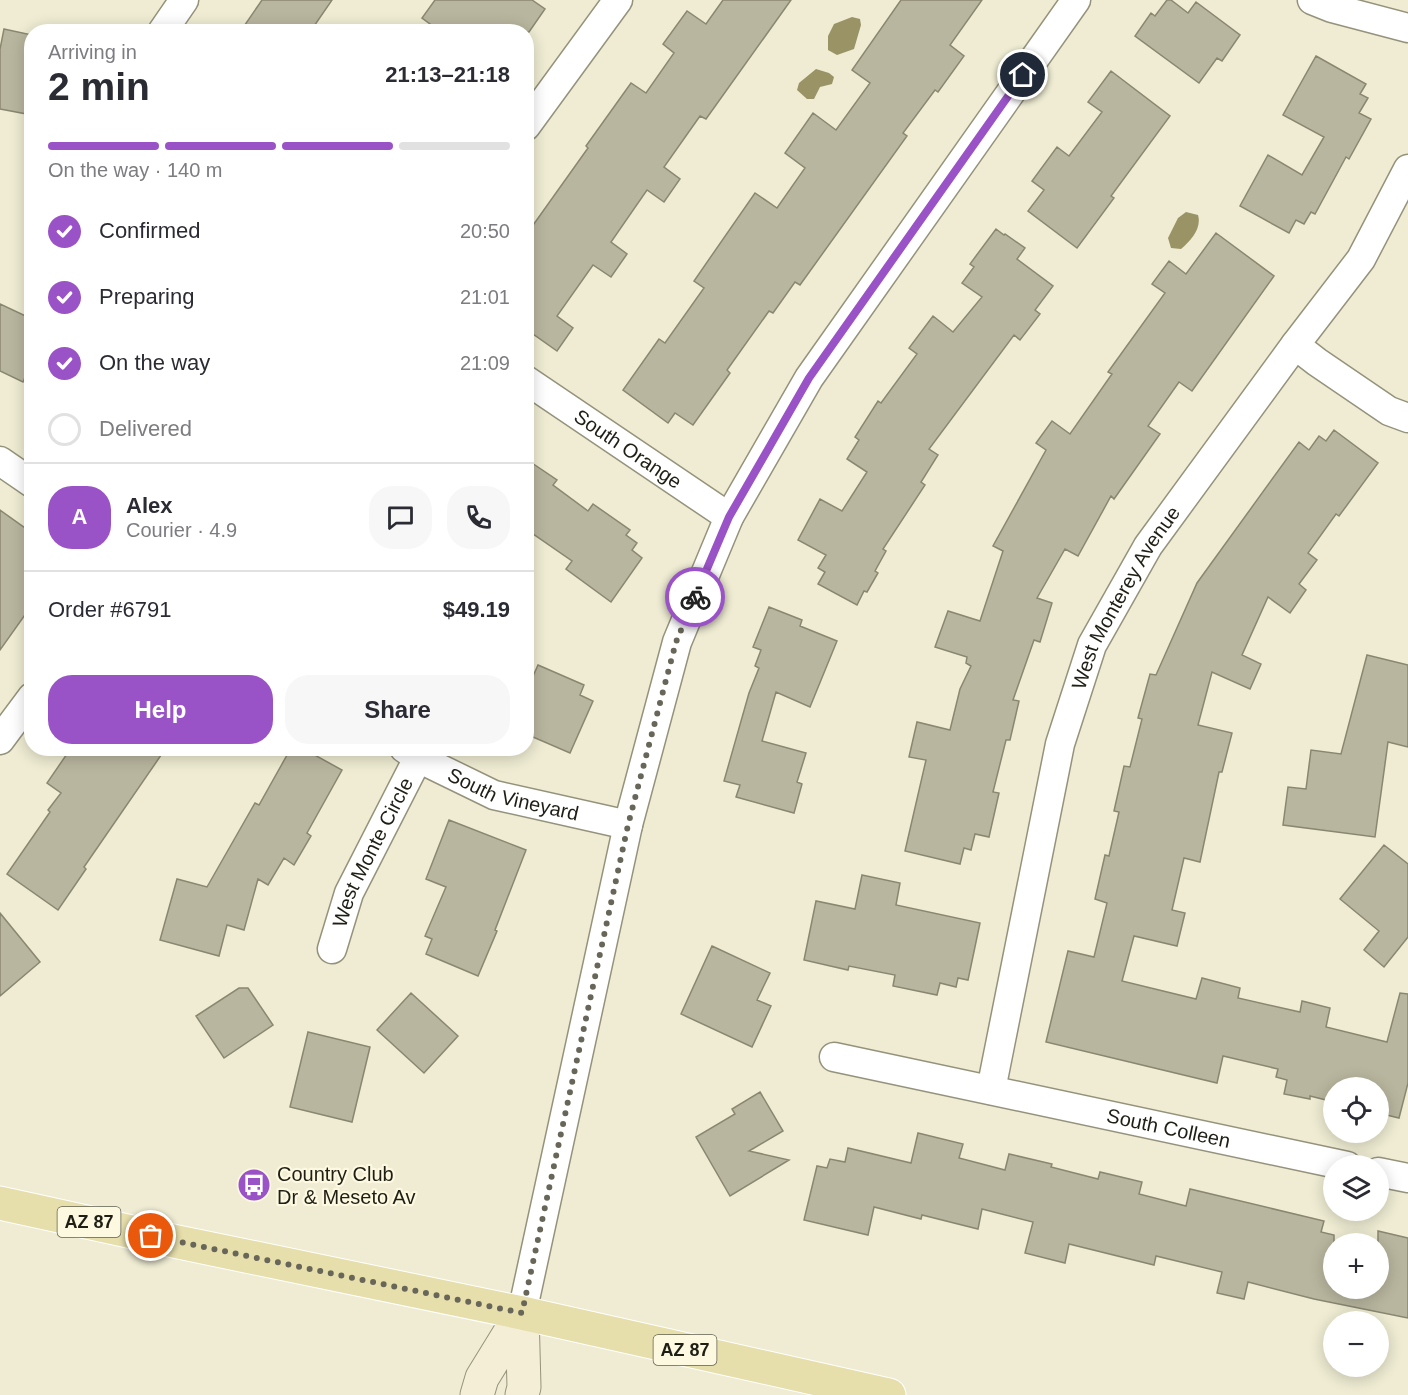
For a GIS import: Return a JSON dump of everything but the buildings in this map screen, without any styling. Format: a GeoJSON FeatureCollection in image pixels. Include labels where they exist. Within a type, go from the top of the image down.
{"type":"FeatureCollection","features":[{"type":"Feature","properties":{"kind":"main road","name":"AZ 87"},"geometry":{"type":"LineString","coordinates":[[0,1203],[522,1313],[889,1395]]}},
{"type":"Feature","properties":{"kind":"street"},"geometry":{"type":"LineString","coordinates":[[168,24],[184,0]]}},
{"type":"Feature","properties":{"kind":"street"},"geometry":{"type":"LineString","coordinates":[[534,115],[618,0]]}},
{"type":"Feature","properties":{"kind":"street"},"geometry":{"type":"LineString","coordinates":[[522,1395],[524,1387],[522,1313],[628,825],[676,642],[729,517],[809,378],[1076,0]]}},
{"type":"Feature","properties":{"kind":"street"},"geometry":{"type":"LineString","coordinates":[[1312,0],[1332,8],[1408,28]]}},
{"type":"Feature","properties":{"kind":"street","name":"West Monterey Avenue"},"geometry":{"type":"LineString","coordinates":[[991,1090],[1060,744],[1092,645],[1148,546],[1361,259],[1408,169]]}},
{"type":"Feature","properties":{"kind":"street"},"geometry":{"type":"LineString","coordinates":[[1295,345],[1389,411],[1408,418]]}},
{"type":"Feature","properties":{"kind":"street","name":"South Orange"},"geometry":{"type":"LineString","coordinates":[[534,385],[729,517]]}},
{"type":"Feature","properties":{"kind":"street"},"geometry":{"type":"LineString","coordinates":[[0,461],[24,478]]}},
{"type":"Feature","properties":{"kind":"street"},"geometry":{"type":"LineString","coordinates":[[0,740],[24,708]]}},
{"type":"Feature","properties":{"kind":"street","name":"West Monte Circle"},"geometry":{"type":"LineString","coordinates":[[332,949],[349,893],[410,756]]}},
{"type":"Feature","properties":{"kind":"street","name":"South Vineyard"},"geometry":{"type":"LineString","coordinates":[[417,756],[494,795],[628,825]]}},
{"type":"Feature","properties":{"kind":"street","name":"South Colleen"},"geometry":{"type":"LineString","coordinates":[[834,1057],[1323,1161]]}},
{"type":"Feature","properties":{"kind":"street"},"geometry":{"type":"LineString","coordinates":[[1389,1174],[1408,1178]]}},
{"type":"Feature","properties":{"kind":"street"},"geometry":{"type":"LineString","coordinates":[[477,1395],[482,1378],[522,1313]]}},
{"type":"Feature","properties":{"kind":"shaded area"},"geometry":{"type":"Polygon","coordinates":[[[852,17],[860,19],[861,25],[854,49],[837,55],[828,50],[828,36],[834,24],[852,17]]]}},
{"type":"Feature","properties":{"kind":"shaded area"},"geometry":{"type":"Polygon","coordinates":[[[816,69],[834,77],[832,84],[820,87],[814,99],[807,99],[797,90],[799,83],[816,69]]]}},
{"type":"Feature","properties":{"kind":"shaded area"},"geometry":{"type":"Polygon","coordinates":[[[1186,212],[1198,215],[1197,229],[1181,249],[1171,248],[1168,238],[1178,218],[1186,212]]]}},
{"type":"Feature","properties":{"kind":"way so far"},"geometry":{"type":"LineString","coordinates":[[151,1236],[522,1313],[628,825],[676,642],[695,597]]}},
{"type":"Feature","properties":{"kind":"place","name":"Country Club Dr & Meseto Av"},"geometry":{"type":"Point","coordinates":[254,1185]}},
{"type":"Feature","properties":{"kind":"route"},"geometry":{"type":"LineString","coordinates":[[695,597],[729,517],[809,378],[1023,75]]}}]}
